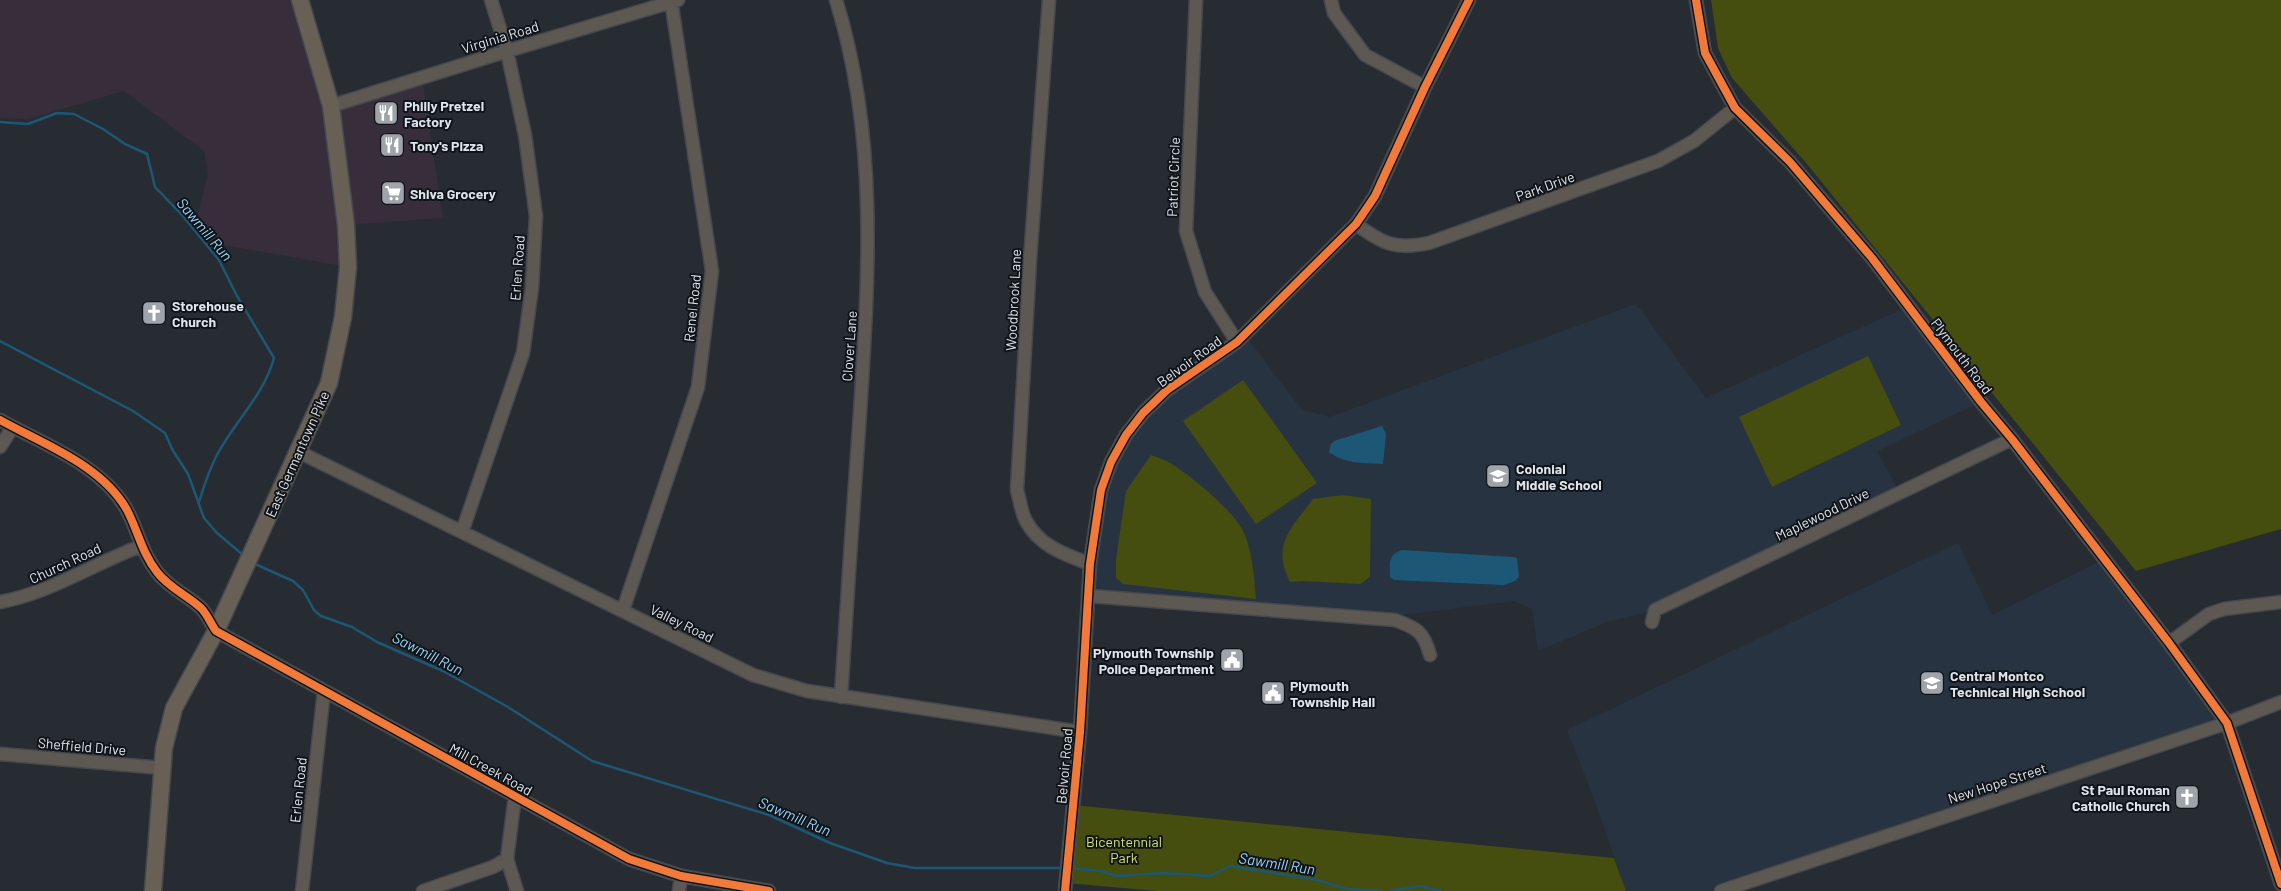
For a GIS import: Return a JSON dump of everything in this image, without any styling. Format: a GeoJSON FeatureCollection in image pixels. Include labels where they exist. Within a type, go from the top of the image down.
{"type":"FeatureCollection","features":[{"type":"Feature","properties":{"kind":"main road","name":"East Germantown Pike"},"geometry":{"type":"LineString","coordinates":[[153,891],[162,768],[168,730],[174,708],[216,631],[329,383],[344,310],[348,267],[346,224],[331,106],[300,0]]}},
{"type":"Feature","properties":{"kind":"street","name":"Erlen Road"},"geometry":{"type":"LineString","coordinates":[[462,532],[523,352],[532,288],[536,216],[525,135],[507,51],[491,0]]}},
{"type":"Feature","properties":{"kind":"street","name":"Clover Lane"},"geometry":{"type":"LineString","coordinates":[[836,0],[854,75],[865,147],[869,219],[868,289],[841,696]]}},
{"type":"Feature","properties":{"kind":"street","name":"Woodbrook Lane"},"geometry":{"type":"LineString","coordinates":[[1049,0],[1030,260],[1017,490],[1025,520],[1034,534],[1061,553],[1090,564]]}},
{"type":"Feature","properties":{"kind":"street","name":"Patriot Circle"},"geometry":{"type":"LineString","coordinates":[[1196,0],[1186,231],[1205,292],[1238,342]]}},
{"type":"Feature","properties":{"kind":"street"},"geometry":{"type":"LineString","coordinates":[[1331,0],[1334,14],[1365,55],[1424,87]]}},
{"type":"Feature","properties":{"kind":"street","name":"Belvoir Road"},"geometry":{"type":"LineString","coordinates":[[1065,891],[1080,732],[1090,596],[1090,564],[1100,490],[1111,462],[1126,435],[1143,413],[1168,390],[1238,342],[1356,224],[1375,196],[1424,87],[1469,0]]}},
{"type":"Feature","properties":{"kind":"street","name":"Plymouth Road"},"geometry":{"type":"LineString","coordinates":[[1696,0],[1705,53],[1735,108],[1790,162],[1872,258],[1981,402],[2012,439],[2170,643],[2227,722],[2281,884]]}},
{"type":"Feature","properties":{"kind":"street","name":"Virginia Road"},"geometry":{"type":"LineString","coordinates":[[331,106],[674,1]]}},
{"type":"Feature","properties":{"kind":"street","name":"Renel Road"},"geometry":{"type":"LineString","coordinates":[[623,610],[698,387],[712,271],[674,1]]}},
{"type":"Feature","properties":{"kind":"street","name":"Park Drive"},"geometry":{"type":"LineString","coordinates":[[1356,224],[1376,239],[1394,246],[1410,247],[1429,243],[1658,162],[1694,141],[1735,108]]}},
{"type":"Feature","properties":{"kind":"street"},"geometry":{"type":"LineString","coordinates":[[0,420],[95,474],[115,494],[126,510],[141,546],[157,572],[173,589],[203,610],[216,631]]}},
{"type":"Feature","properties":{"kind":"street"},"geometry":{"type":"LineString","coordinates":[[0,447],[13,427]]}},
{"type":"Feature","properties":{"kind":"street","name":"Maplewood Drive"},"geometry":{"type":"LineString","coordinates":[[1652,622],[1655,610],[2012,439]]}},
{"type":"Feature","properties":{"kind":"street","name":"Valley Road"},"geometry":{"type":"LineString","coordinates":[[299,452],[753,675],[807,691],[1080,732]]}},
{"type":"Feature","properties":{"kind":"street","name":"Church Road"},"geometry":{"type":"LineString","coordinates":[[0,602],[25,598],[141,546]]}},
{"type":"Feature","properties":{"kind":"street"},"geometry":{"type":"LineString","coordinates":[[1090,596],[1395,620],[1419,631],[1426,641],[1430,655]]}},
{"type":"Feature","properties":{"kind":"street"},"geometry":{"type":"LineString","coordinates":[[2170,643],[2209,614],[2224,609],[2281,602]]}},
{"type":"Feature","properties":{"kind":"street","name":"Mill Creek Road"},"geometry":{"type":"LineString","coordinates":[[216,631],[629,858],[681,876],[769,891]]}},
{"type":"Feature","properties":{"kind":"street","name":"Erlen Road"},"geometry":{"type":"LineString","coordinates":[[302,891],[324,691]]}},
{"type":"Feature","properties":{"kind":"street","name":"New Hope Street"},"geometry":{"type":"LineString","coordinates":[[1721,891],[2227,722],[2281,702]]}},
{"type":"Feature","properties":{"kind":"street","name":"Sheffield Drive"},"geometry":{"type":"LineString","coordinates":[[0,754],[162,768]]}},
{"type":"Feature","properties":{"kind":"street"},"geometry":{"type":"LineString","coordinates":[[515,796],[507,860],[517,891]]}},
{"type":"Feature","properties":{"kind":"street"},"geometry":{"type":"LineString","coordinates":[[423,891],[493,867],[507,860]]}},
{"type":"Feature","properties":{"kind":"street"},"geometry":{"type":"LineString","coordinates":[[679,891],[681,876]]}},
{"type":"Feature","properties":{"kind":"shaded area"},"geometry":{"type":"Polygon","coordinates":[[[0,0],[300,0],[331,106],[422,77],[443,218],[346,225],[348,267],[212,243],[197,219],[208,174],[204,151],[124,91],[28,119],[0,118],[0,0]]]}},
{"type":"Feature","properties":{"kind":"shaded area","name":"Colonial Middle School"},"geometry":{"type":"Polygon","coordinates":[[[1636,304],[1706,398],[1909,306],[1981,402],[1877,451],[1900,493],[1655,610],[1607,622],[1538,651],[1532,609],[1514,601],[1377,618],[1090,596],[1101,490],[1143,413],[1245,335],[1302,410],[1330,417],[1636,304]]]}},
{"type":"Feature","properties":{"kind":"shaded area","name":"Central Montco Technical High School"},"geometry":{"type":"Polygon","coordinates":[[[1958,543],[1992,615],[2105,559],[2227,723],[1721,891],[1626,891],[1593,796],[1567,730],[1958,543]]]}},
{"type":"Feature","properties":{"kind":"green space"},"geometry":{"type":"Polygon","coordinates":[[[1711,0],[2281,0],[2281,529],[2136,571],[1807,164],[1732,78],[1718,48],[1711,0]]]}},
{"type":"Feature","properties":{"kind":"green space"},"geometry":{"type":"Polygon","coordinates":[[[1868,356],[1901,425],[1772,487],[1739,417],[1868,356]]]}},
{"type":"Feature","properties":{"kind":"green space"},"geometry":{"type":"Polygon","coordinates":[[[1243,380],[1317,483],[1256,524],[1183,421],[1243,380]]]}},
{"type":"Feature","properties":{"kind":"green space"},"geometry":{"type":"Polygon","coordinates":[[[1151,455],[1170,463],[1191,477],[1233,516],[1245,535],[1250,551],[1256,599],[1123,584],[1116,578],[1116,560],[1126,491],[1151,455]]]}},
{"type":"Feature","properties":{"kind":"green space"},"geometry":{"type":"Polygon","coordinates":[[[1343,495],[1371,499],[1370,577],[1360,584],[1290,582],[1282,557],[1286,537],[1291,528],[1313,499],[1343,495]]]}},
{"type":"Feature","properties":{"kind":"green space","name":"Bicentennial Park"},"geometry":{"type":"Polygon","coordinates":[[[1073,805],[1614,858],[1626,891],[1157,891],[1066,883],[1073,805]]]}},
{"type":"Feature","properties":{"kind":"water"},"geometry":{"type":"Polygon","coordinates":[[[1382,426],[1386,434],[1383,464],[1348,461],[1329,452],[1334,441],[1382,426]]]}},
{"type":"Feature","properties":{"kind":"water"},"geometry":{"type":"Polygon","coordinates":[[[1402,550],[1513,557],[1517,558],[1519,577],[1515,581],[1504,585],[1394,580],[1390,577],[1390,560],[1394,554],[1402,550]]]}},
{"type":"Feature","properties":{"kind":"waterway","name":"Sawmill Run"},"geometry":{"type":"LineString","coordinates":[[0,122],[28,124],[57,113],[74,114],[103,129],[125,144],[147,154],[155,187],[182,215],[219,260],[237,296],[274,358],[256,396],[217,455],[199,502]]}},
{"type":"Feature","properties":{"kind":"waterway"},"geometry":{"type":"LineString","coordinates":[[0,341],[133,411],[165,433],[172,449],[188,474],[204,518],[217,533],[243,555]]}},
{"type":"Feature","properties":{"kind":"waterway","name":"Sawmill Run"},"geometry":{"type":"LineString","coordinates":[[255,564],[293,581],[303,590],[314,610],[321,616],[352,627],[377,642],[443,671],[508,707],[592,761],[769,815],[830,843],[887,863],[915,868],[1063,868]]}},
{"type":"Feature","properties":{"kind":"waterway","name":"Sawmill Run"},"geometry":{"type":"LineString","coordinates":[[1071,868],[1101,871],[1116,876],[1164,873],[1210,876],[1230,866],[1317,880],[1347,889],[1381,891]]}},
{"type":"Feature","properties":{"kind":"waterway","name":"Sawmill Run"},"geometry":{"type":"LineString","coordinates":[[1390,891],[1421,886],[1440,891]]}},
{"type":"Feature","properties":{"kind":"cycle path"},"geometry":{"type":"LineString","coordinates":[[1065,891],[1080,732],[1090,564],[1101,490],[1111,462],[1126,435],[1143,413],[1167,390],[1237,342],[1356,224],[1375,196],[1425,87],[1469,0]]}},
{"type":"Feature","properties":{"kind":"cycle path"},"geometry":{"type":"LineString","coordinates":[[1696,0],[1705,53],[1735,108],[1790,162],[1872,258],[1981,402],[2012,439],[2169,643],[2227,723],[2281,884]]}},
{"type":"Feature","properties":{"kind":"cycle path"},"geometry":{"type":"LineString","coordinates":[[0,420],[70,457],[103,480],[127,510],[148,557],[157,572],[167,583],[196,603],[205,613],[216,631],[629,859],[681,876],[769,891]]}},
{"type":"Feature","properties":{"kind":"place","name":"Philly Pretzel Factory"},"geometry":{"type":"Point","coordinates":[386,113]}},
{"type":"Feature","properties":{"kind":"place","name":"Tony's Pizza"},"geometry":{"type":"Point","coordinates":[392,145]}},
{"type":"Feature","properties":{"kind":"place","name":"Shiva Grocery"},"geometry":{"type":"Point","coordinates":[393,193]}},
{"type":"Feature","properties":{"kind":"place","name":"Storehouse Church"},"geometry":{"type":"Point","coordinates":[154,313]}},
{"type":"Feature","properties":{"kind":"place","name":"Colonial Middle School"},"geometry":{"type":"Point","coordinates":[1498,476]}},
{"type":"Feature","properties":{"kind":"place","name":"Plymouth Township Police Department"},"geometry":{"type":"Point","coordinates":[1232,660]}},
{"type":"Feature","properties":{"kind":"place","name":"Central Montco Technical High School"},"geometry":{"type":"Point","coordinates":[1932,683]}},
{"type":"Feature","properties":{"kind":"place","name":"Plymouth Township Hall"},"geometry":{"type":"Point","coordinates":[1273,693]}},
{"type":"Feature","properties":{"kind":"place","name":"St Paul Roman Catholic Church"},"geometry":{"type":"Point","coordinates":[2187,797]}}]}
